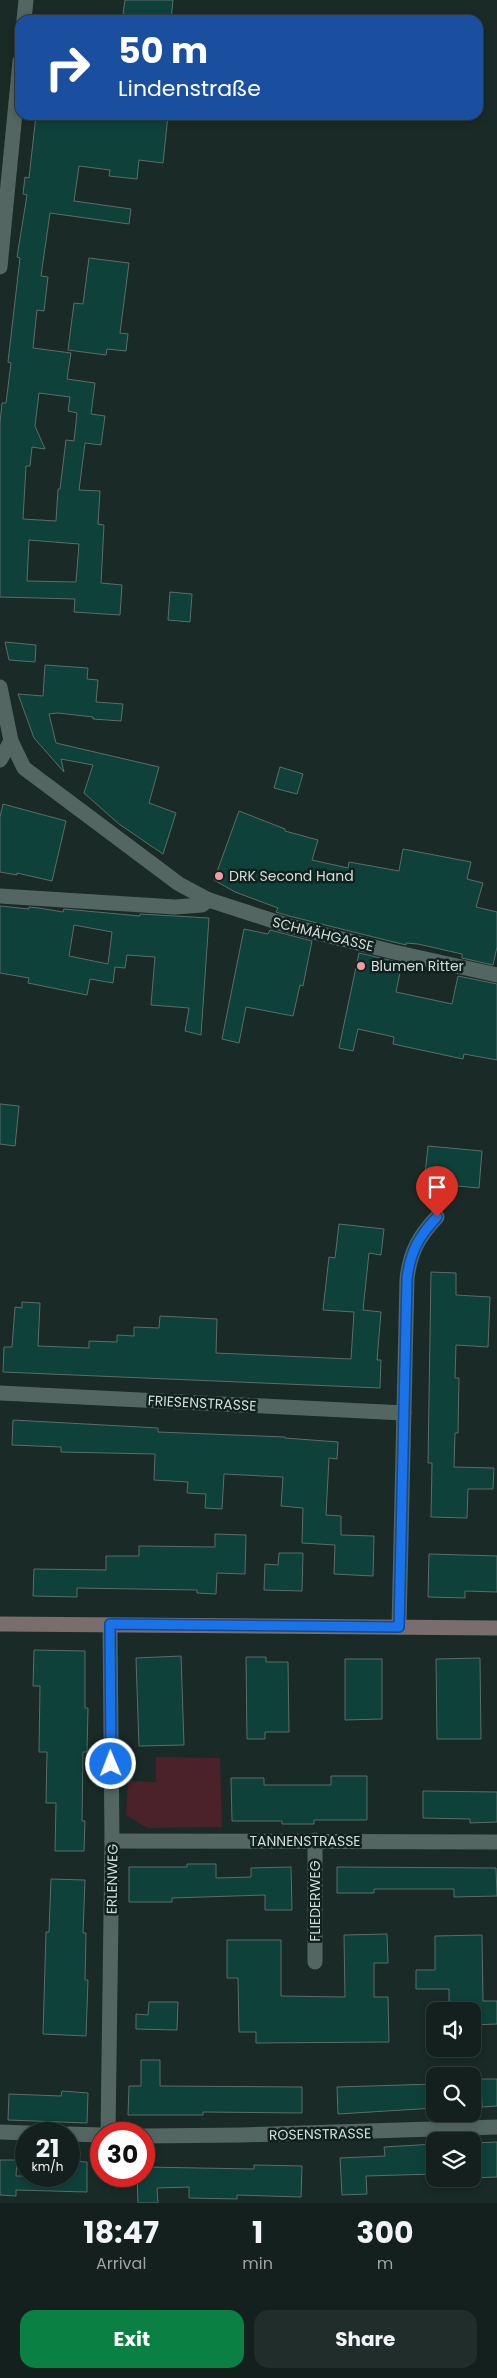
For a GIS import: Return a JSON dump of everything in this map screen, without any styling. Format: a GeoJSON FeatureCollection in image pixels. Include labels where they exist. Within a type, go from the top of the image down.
{"type":"FeatureCollection","features":[{"type":"Feature","properties":{"kind":"main road"},"geometry":{"type":"LineString","coordinates":[[0,1624],[497,1628]]}},
{"type":"Feature","properties":{"kind":"street"},"geometry":{"type":"LineString","coordinates":[[24,15],[26,0]]}},
{"type":"Feature","properties":{"kind":"street"},"geometry":{"type":"LineString","coordinates":[[0,267],[15,112]]}},
{"type":"Feature","properties":{"kind":"street","name":"SCHMÄHGASSE"},"geometry":{"type":"LineString","coordinates":[[0,687],[11,741],[24,768],[171,878],[209,900],[295,927],[497,975]]}},
{"type":"Feature","properties":{"kind":"street"},"geometry":{"type":"LineString","coordinates":[[0,760],[11,741]]}},
{"type":"Feature","properties":{"kind":"street"},"geometry":{"type":"LineString","coordinates":[[0,896],[175,907],[202,904],[209,900]]}},
{"type":"Feature","properties":{"kind":"street"},"geometry":{"type":"LineString","coordinates":[[399,1627],[409,1263],[416,1243],[437,1217]]}},
{"type":"Feature","properties":{"kind":"street","name":"FRIESENSTRASSE"},"geometry":{"type":"LineString","coordinates":[[0,1393],[404,1413]]}},
{"type":"Feature","properties":{"kind":"street","name":"ERLENWEG"},"geometry":{"type":"LineString","coordinates":[[108,2122],[112,1841],[110,1624]]}},
{"type":"Feature","properties":{"kind":"street","name":"TANNENSTRASSE"},"geometry":{"type":"LineString","coordinates":[[112,1841],[315,1840],[497,1842]]}},
{"type":"Feature","properties":{"kind":"street","name":"FLIEDERWEG"},"geometry":{"type":"LineString","coordinates":[[315,1840],[315,1962]]}},
{"type":"Feature","properties":{"kind":"street","name":"ROSENSTRASSE"},"geometry":{"type":"LineString","coordinates":[[155,2136],[242,2136],[497,2127]]}},
{"type":"Feature","properties":{"kind":"street"},"geometry":{"type":"LineString","coordinates":[[0,2132],[15,2133]]}},
{"type":"Feature","properties":{"kind":"shaded area"},"geometry":{"type":"Polygon","coordinates":[[[156,1757],[220,1758],[222,1827],[147,1828],[126,1815],[128,1781],[156,1782],[156,1757]]]}},
{"type":"Feature","properties":{"kind":"building"},"geometry":{"type":"Polygon","coordinates":[[[125,0],[173,0],[172,15],[123,14],[125,0]]]}},
{"type":"Feature","properties":{"kind":"building"},"geometry":{"type":"Polygon","coordinates":[[[35,120],[167,120],[163,163],[139,160],[137,179],[109,176],[110,170],[79,166],[74,201],[131,209],[129,224],[50,213],[41,276],[48,277],[44,311],[37,310],[33,348],[71,353],[67,379],[95,383],[91,414],[105,416],[101,445],[85,443],[79,490],[100,491],[98,524],[104,525],[101,583],[122,585],[120,615],[74,612],[75,599],[0,597],[0,423],[2,403],[6,403],[11,363],[8,362],[20,258],[17,257],[27,195],[23,194],[25,177],[29,178],[35,120]],[[39,393],[35,426],[45,449],[32,447],[30,466],[26,466],[23,519],[56,521],[58,489],[60,489],[66,440],[74,441],[77,413],[68,411],[70,397],[39,393]],[[29,540],[27,581],[76,582],[79,544],[29,540]]]}},
{"type":"Feature","properties":{"kind":"building"},"geometry":{"type":"Polygon","coordinates":[[[89,258],[129,263],[120,333],[128,334],[126,351],[107,349],[106,355],[68,350],[74,303],[83,304],[89,258]]]}},
{"type":"Feature","properties":{"kind":"building"},"geometry":{"type":"Polygon","coordinates":[[[170,592],[192,594],[190,622],[168,620],[170,592]]]}},
{"type":"Feature","properties":{"kind":"building"},"geometry":{"type":"Polygon","coordinates":[[[5,642],[36,645],[35,662],[9,660],[5,642]]]}},
{"type":"Feature","properties":{"kind":"building"},"geometry":{"type":"Polygon","coordinates":[[[45,665],[88,668],[87,679],[98,680],[96,702],[123,704],[121,721],[93,719],[93,717],[58,713],[49,714],[56,743],[159,767],[149,803],[176,813],[163,854],[119,824],[84,793],[93,765],[61,759],[64,772],[34,738],[18,694],[43,696],[45,665]]]}},
{"type":"Feature","properties":{"kind":"building"},"geometry":{"type":"Polygon","coordinates":[[[280,767],[303,774],[297,794],[274,788],[280,767]]]}},
{"type":"Feature","properties":{"kind":"building"},"geometry":{"type":"Polygon","coordinates":[[[3,804],[66,821],[52,881],[17,873],[17,875],[0,872],[0,817],[3,804]]]}},
{"type":"Feature","properties":{"kind":"building"},"geometry":{"type":"Polygon","coordinates":[[[239,811],[285,829],[285,831],[318,840],[312,860],[348,868],[349,862],[399,871],[403,849],[471,862],[467,879],[483,883],[476,907],[497,912],[497,947],[493,965],[462,958],[462,954],[418,944],[406,943],[406,945],[289,916],[276,912],[278,908],[235,892],[214,880],[239,811]]]}},
{"type":"Feature","properties":{"kind":"building"},"geometry":{"type":"Polygon","coordinates":[[[0,906],[29,909],[29,907],[63,912],[64,909],[140,916],[140,914],[209,918],[201,1035],[185,1031],[189,1008],[151,1005],[155,957],[127,955],[125,968],[115,967],[113,983],[90,979],[87,995],[28,983],[29,978],[0,973],[0,906]],[[74,925],[69,956],[108,964],[112,932],[74,925]]]}},
{"type":"Feature","properties":{"kind":"building"},"geometry":{"type":"Polygon","coordinates":[[[244,929],[268,934],[270,930],[312,941],[303,986],[300,985],[293,1016],[246,1007],[239,1043],[222,1039],[244,929]]]}},
{"type":"Feature","properties":{"kind":"building"},"geometry":{"type":"Polygon","coordinates":[[[359,953],[402,963],[396,992],[452,1004],[458,976],[497,984],[497,1060],[464,1054],[463,1059],[393,1044],[394,1037],[358,1029],[353,1051],[339,1048],[359,953]]]}},
{"type":"Feature","properties":{"kind":"building"},"geometry":{"type":"Polygon","coordinates":[[[0,1104],[19,1106],[15,1146],[0,1144],[0,1104]]]}},
{"type":"Feature","properties":{"kind":"building"},"geometry":{"type":"Polygon","coordinates":[[[428,1146],[482,1151],[479,1188],[424,1183],[428,1146]]]}},
{"type":"Feature","properties":{"kind":"building"},"geometry":{"type":"Polygon","coordinates":[[[339,1224],[384,1229],[381,1255],[369,1253],[363,1310],[381,1312],[377,1360],[381,1360],[380,1388],[3,1372],[4,1347],[12,1347],[15,1307],[22,1308],[22,1302],[40,1303],[38,1346],[89,1348],[89,1341],[117,1342],[117,1335],[134,1336],[134,1327],[159,1328],[160,1316],[217,1319],[216,1353],[351,1359],[354,1312],[323,1310],[329,1257],[335,1258],[339,1224]]]}},
{"type":"Feature","properties":{"kind":"building"},"geometry":{"type":"Polygon","coordinates":[[[431,1272],[456,1273],[456,1295],[490,1297],[488,1347],[456,1345],[455,1378],[459,1378],[458,1433],[455,1433],[454,1467],[494,1468],[493,1489],[468,1489],[467,1518],[431,1517],[432,1463],[428,1463],[431,1272]]]}},
{"type":"Feature","properties":{"kind":"building"},"geometry":{"type":"Polygon","coordinates":[[[13,1420],[158,1428],[158,1432],[285,1437],[338,1442],[337,1459],[329,1458],[326,1515],[341,1516],[341,1535],[374,1536],[373,1576],[334,1574],[335,1545],[302,1543],[303,1508],[281,1506],[283,1477],[224,1474],[222,1509],[205,1508],[206,1494],[187,1493],[188,1482],[154,1480],[155,1454],[61,1452],[61,1447],[12,1445],[13,1420]]]}},
{"type":"Feature","properties":{"kind":"building"},"geometry":{"type":"Polygon","coordinates":[[[215,1534],[246,1535],[245,1574],[217,1573],[216,1594],[197,1593],[197,1590],[77,1588],[77,1597],[33,1596],[34,1569],[106,1570],[106,1556],[139,1556],[139,1546],[215,1547],[215,1534]]]}},
{"type":"Feature","properties":{"kind":"building"},"geometry":{"type":"Polygon","coordinates":[[[279,1553],[303,1553],[302,1591],[264,1590],[265,1564],[278,1565],[279,1553]]]}},
{"type":"Feature","properties":{"kind":"building"},"geometry":{"type":"Polygon","coordinates":[[[429,1554],[497,1556],[497,1592],[465,1591],[465,1598],[428,1597],[429,1554]]]}},
{"type":"Feature","properties":{"kind":"building"},"geometry":{"type":"Polygon","coordinates":[[[34,1650],[85,1651],[85,1708],[88,1708],[87,1752],[83,1752],[82,1821],[85,1821],[84,1851],[55,1851],[56,1803],[46,1803],[47,1752],[39,1752],[40,1686],[33,1686],[34,1650]]]}},
{"type":"Feature","properties":{"kind":"building"},"geometry":{"type":"Polygon","coordinates":[[[181,1656],[184,1745],[139,1746],[136,1658],[181,1656]]]}},
{"type":"Feature","properties":{"kind":"building"},"geometry":{"type":"Polygon","coordinates":[[[246,1657],[266,1657],[266,1662],[288,1662],[289,1732],[265,1732],[265,1739],[247,1739],[246,1657]]]}},
{"type":"Feature","properties":{"kind":"building"},"geometry":{"type":"Polygon","coordinates":[[[480,1658],[481,1739],[437,1739],[436,1659],[480,1658]]]}},
{"type":"Feature","properties":{"kind":"building"},"geometry":{"type":"Polygon","coordinates":[[[345,1659],[382,1659],[382,1719],[345,1720],[345,1659]]]}},
{"type":"Feature","properties":{"kind":"building"},"geometry":{"type":"Polygon","coordinates":[[[331,1776],[367,1776],[367,1820],[314,1820],[314,1824],[282,1824],[282,1821],[232,1821],[231,1778],[264,1778],[264,1785],[331,1785],[331,1776]]]}},
{"type":"Feature","properties":{"kind":"building"},"geometry":{"type":"Polygon","coordinates":[[[423,1791],[497,1792],[497,1822],[470,1823],[470,1819],[423,1818],[423,1791]]]}},
{"type":"Feature","properties":{"kind":"building"},"geometry":{"type":"Polygon","coordinates":[[[187,1864],[216,1864],[216,1878],[251,1877],[251,1868],[291,1867],[292,1910],[265,1910],[265,1895],[172,1898],[172,1902],[129,1902],[129,1867],[187,1867],[187,1864]]]}},
{"type":"Feature","properties":{"kind":"building"},"geometry":{"type":"Polygon","coordinates":[[[337,1867],[496,1868],[497,1896],[454,1897],[454,1889],[374,1889],[374,1893],[337,1893],[337,1867]]]}},
{"type":"Feature","properties":{"kind":"building"},"geometry":{"type":"Polygon","coordinates":[[[51,1879],[85,1880],[83,1933],[86,1933],[85,1980],[88,1980],[86,2036],[43,2034],[46,1932],[49,1932],[51,1879]]]}},
{"type":"Feature","properties":{"kind":"building"},"geometry":{"type":"Polygon","coordinates":[[[387,1934],[388,1963],[374,1963],[374,1997],[388,1997],[389,2042],[256,2043],[256,2032],[239,2032],[238,1978],[227,1978],[227,1940],[281,1940],[281,1996],[345,1997],[344,1935],[387,1934]]]}},
{"type":"Feature","properties":{"kind":"building"},"geometry":{"type":"Polygon","coordinates":[[[482,1935],[483,2001],[497,2001],[497,2024],[481,2025],[481,2002],[449,2002],[449,1989],[416,1989],[416,1970],[435,1970],[435,1936],[482,1935]]]}},
{"type":"Feature","properties":{"kind":"building"},"geometry":{"type":"Polygon","coordinates":[[[149,2002],[178,2002],[177,2030],[136,2029],[136,2014],[148,2015],[149,2002]]]}},
{"type":"Feature","properties":{"kind":"building"},"geometry":{"type":"Polygon","coordinates":[[[141,2060],[160,2060],[160,2086],[302,2087],[302,2113],[203,2112],[203,2115],[128,2115],[129,2086],[141,2086],[141,2060]]]}},
{"type":"Feature","properties":{"kind":"building"},"geometry":{"type":"Polygon","coordinates":[[[481,2079],[497,2079],[497,2106],[482,2107],[481,2079]]]}},
{"type":"Feature","properties":{"kind":"building"},"geometry":{"type":"Polygon","coordinates":[[[426,2084],[426,2109],[338,2114],[337,2087],[426,2084]]]}},
{"type":"Feature","properties":{"kind":"building"},"geometry":{"type":"Polygon","coordinates":[[[62,2091],[88,2093],[87,2123],[8,2120],[9,2094],[61,2096],[62,2091]]]}},
{"type":"Feature","properties":{"kind":"building"},"geometry":{"type":"Polygon","coordinates":[[[497,2142],[497,2177],[481,2178],[481,2143],[497,2142]]]}},
{"type":"Feature","properties":{"kind":"building"},"geometry":{"type":"Polygon","coordinates":[[[426,2145],[426,2174],[366,2176],[367,2194],[342,2195],[340,2158],[385,2156],[384,2147],[426,2145]]]}},
{"type":"Feature","properties":{"kind":"building"},"geometry":{"type":"Polygon","coordinates":[[[0,2160],[15,2160],[15,2187],[80,2187],[80,2162],[87,2162],[87,2192],[16,2190],[16,2196],[0,2195],[0,2160]]]}},
{"type":"Feature","properties":{"kind":"building"},"geometry":{"type":"Polygon","coordinates":[[[254,2165],[302,2166],[301,2197],[237,2195],[237,2199],[189,2198],[189,2187],[157,2188],[158,2203],[138,2203],[137,2187],[155,2187],[155,2167],[254,2169],[254,2165]]]}},
{"type":"Feature","properties":{"kind":"place","name":"DRK Second Hand"},"geometry":{"type":"Point","coordinates":[219,876]}},
{"type":"Feature","properties":{"kind":"place","name":"Blumen Ritter"},"geometry":{"type":"Point","coordinates":[361,966]}},
{"type":"Feature","properties":{"kind":"route"},"geometry":{"type":"LineString","coordinates":[[111,1764],[110,1624],[399,1627],[407,1279],[409,1263],[416,1243],[437,1217]]}}]}
